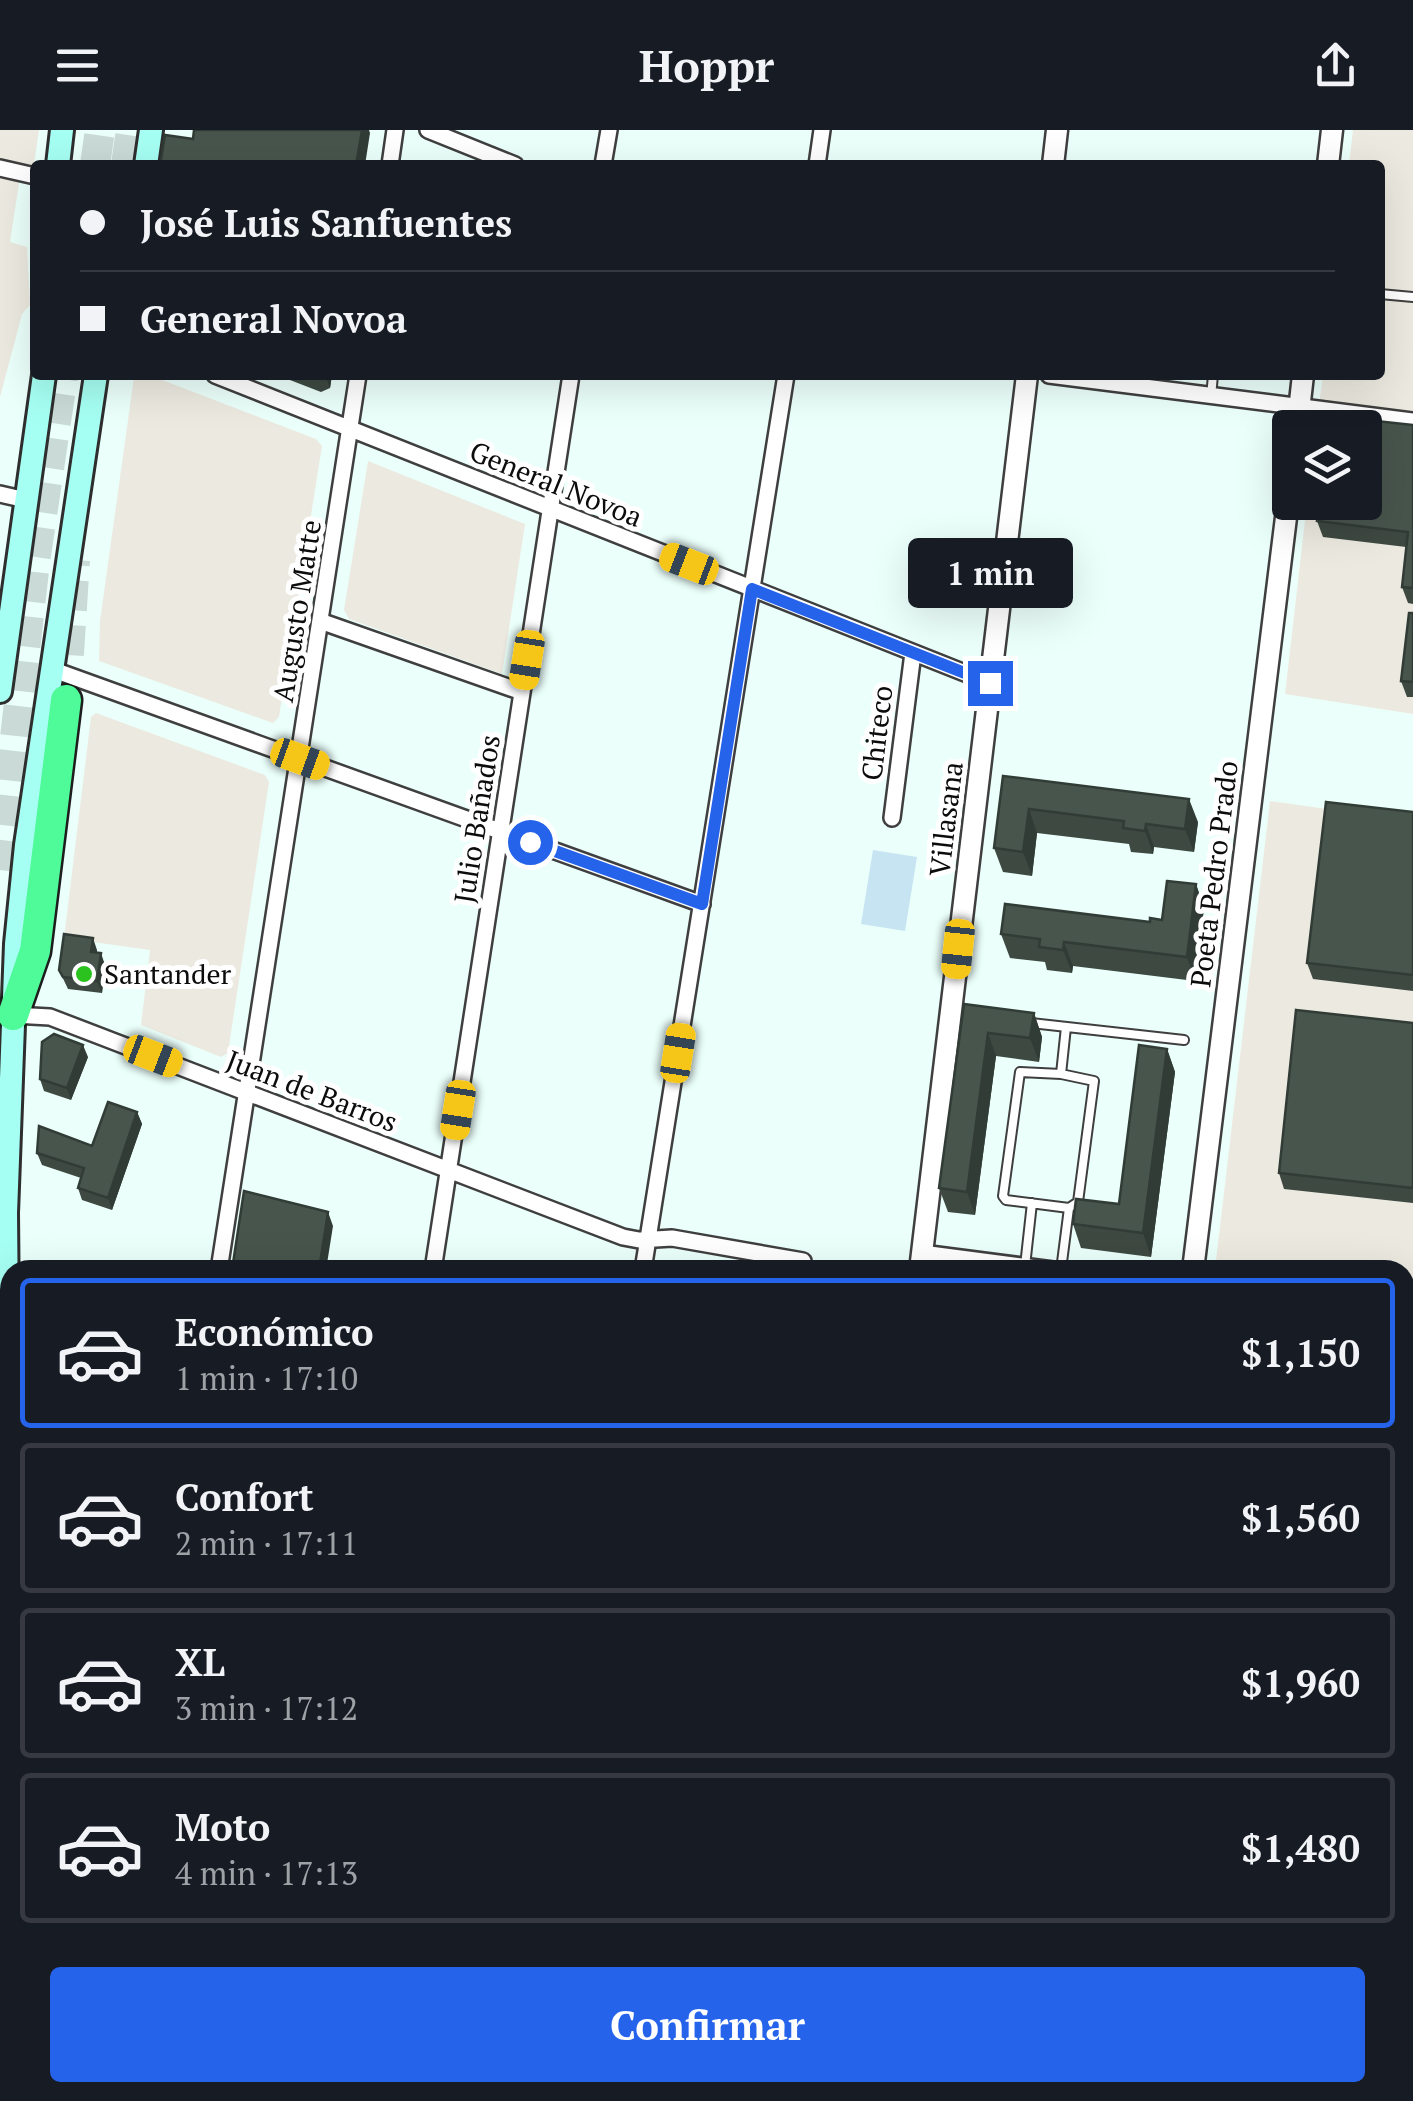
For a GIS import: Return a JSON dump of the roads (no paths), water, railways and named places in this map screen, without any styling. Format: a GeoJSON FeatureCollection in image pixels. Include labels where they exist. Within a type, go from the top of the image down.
{"type":"FeatureCollection","features":[{"type":"Feature","properties":{"kind":"highway"},"geometry":{"type":"LineString","coordinates":[[13,1015],[34,951],[66,700]]}},
{"type":"Feature","properties":{"kind":"main road"},"geometry":{"type":"LineString","coordinates":[[59,160],[62,130]]}},
{"type":"Feature","properties":{"kind":"main road"},"geometry":{"type":"LineString","coordinates":[[147,160],[152,130]]}},
{"type":"Feature","properties":{"kind":"main road"},"geometry":{"type":"LineString","coordinates":[[0,691],[2,650],[43,380]]}},
{"type":"Feature","properties":{"kind":"main road"},"geometry":{"type":"LineString","coordinates":[[6,1260],[13,1015],[26,845],[95,380]]}},
{"type":"Feature","properties":{"kind":"street"},"geometry":{"type":"LineString","coordinates":[[391,160],[395,130]]}},
{"type":"Feature","properties":{"kind":"street"},"geometry":{"type":"LineString","coordinates":[[428,130],[503,160]]}},
{"type":"Feature","properties":{"kind":"street"},"geometry":{"type":"LineString","coordinates":[[604,160],[608,130]]}},
{"type":"Feature","properties":{"kind":"street"},"geometry":{"type":"LineString","coordinates":[[818,160],[822,130]]}},
{"type":"Feature","properties":{"kind":"street"},"geometry":{"type":"LineString","coordinates":[[1054,160],[1057,130]]}},
{"type":"Feature","properties":{"kind":"street"},"geometry":{"type":"LineString","coordinates":[[1329,160],[1332,130]]}},
{"type":"Feature","properties":{"kind":"street"},"geometry":{"type":"LineString","coordinates":[[0,168],[30,175]]}},
{"type":"Feature","properties":{"kind":"street","name":"General Novoa"},"geometry":{"type":"LineString","coordinates":[[228,380],[990,683]]}},
{"type":"Feature","properties":{"kind":"street","name":"Augusto Matte"},"geometry":{"type":"LineString","coordinates":[[221,1260],[357,380]]}},
{"type":"Feature","properties":{"kind":"street","name":"Julio Bañados"},"geometry":{"type":"LineString","coordinates":[[435,1260],[569,380]]}},
{"type":"Feature","properties":{"kind":"street"},"geometry":{"type":"LineString","coordinates":[[645,1260],[785,380]]}},
{"type":"Feature","properties":{"kind":"street","name":"Villasana"},"geometry":{"type":"LineString","coordinates":[[921,1260],[1025,380]]}},
{"type":"Feature","properties":{"kind":"street"},"geometry":{"type":"LineString","coordinates":[[1084,380],[1210,398],[1272,412]]}},
{"type":"Feature","properties":{"kind":"street"},"geometry":{"type":"LineString","coordinates":[[1299,410],[1302,380]]}},
{"type":"Feature","properties":{"kind":"street"},"geometry":{"type":"LineString","coordinates":[[1382,420],[1413,421]]}},
{"type":"Feature","properties":{"kind":"street"},"geometry":{"type":"LineString","coordinates":[[0,494],[26,500]]}},
{"type":"Feature","properties":{"kind":"street","name":"Poeta Pedro Prado"},"geometry":{"type":"LineString","coordinates":[[1194,1260],[1286,520]]}},
{"type":"Feature","properties":{"kind":"street"},"geometry":{"type":"LineString","coordinates":[[320,621],[522,692]]}},
{"type":"Feature","properties":{"kind":"street","name":"Chiteco"},"geometry":{"type":"LineString","coordinates":[[892,818],[913,653]]}},
{"type":"Feature","properties":{"kind":"street"},"geometry":{"type":"LineString","coordinates":[[51,669],[702,904]]}},
{"type":"Feature","properties":{"kind":"street","name":"Juan de Barros"},"geometry":{"type":"LineString","coordinates":[[13,1015],[50,1016],[622,1237],[672,1238],[792,1260]]}},
{"type":"Feature","properties":{"kind":"lane"},"geometry":{"type":"LineString","coordinates":[[1385,294],[1413,297]]}},
{"type":"Feature","properties":{"kind":"lane"},"geometry":{"type":"LineString","coordinates":[[1210,398],[1212,380]]}},
{"type":"Feature","properties":{"kind":"lane"},"geometry":{"type":"LineString","coordinates":[[1018,1022],[1184,1040]]}},
{"type":"Feature","properties":{"kind":"lane"},"geometry":{"type":"LineString","coordinates":[[1061,1074],[1066,1027]]}},
{"type":"Feature","properties":{"kind":"lane"},"geometry":{"type":"LineString","coordinates":[[1026,1071],[1094,1081],[1078,1202],[1069,1208],[1032,1203],[1002,1196],[1017,1077],[1026,1071]]}},
{"type":"Feature","properties":{"kind":"lane"},"geometry":{"type":"LineString","coordinates":[[1026,1260],[1032,1203]]}},
{"type":"Feature","properties":{"kind":"lane"},"geometry":{"type":"LineString","coordinates":[[1062,1260],[1069,1208]]}},
{"type":"Feature","properties":{"kind":"tunnel"},"geometry":{"type":"LineString","coordinates":[[96,160],[100,130]]}},
{"type":"Feature","properties":{"kind":"tunnel"},"geometry":{"type":"LineString","coordinates":[[127,160],[131,130]]}},
{"type":"Feature","properties":{"kind":"tunnel"},"geometry":{"type":"LineString","coordinates":[[0,870],[35,562],[62,380]]}},
{"type":"Feature","properties":{"kind":"tunnel"},"geometry":{"type":"LineString","coordinates":[[66,700],[75,560]]}},
{"type":"Feature","properties":{"kind":"place","name":"Santander"},"geometry":{"type":"Point","coordinates":[84,974]}}]}
